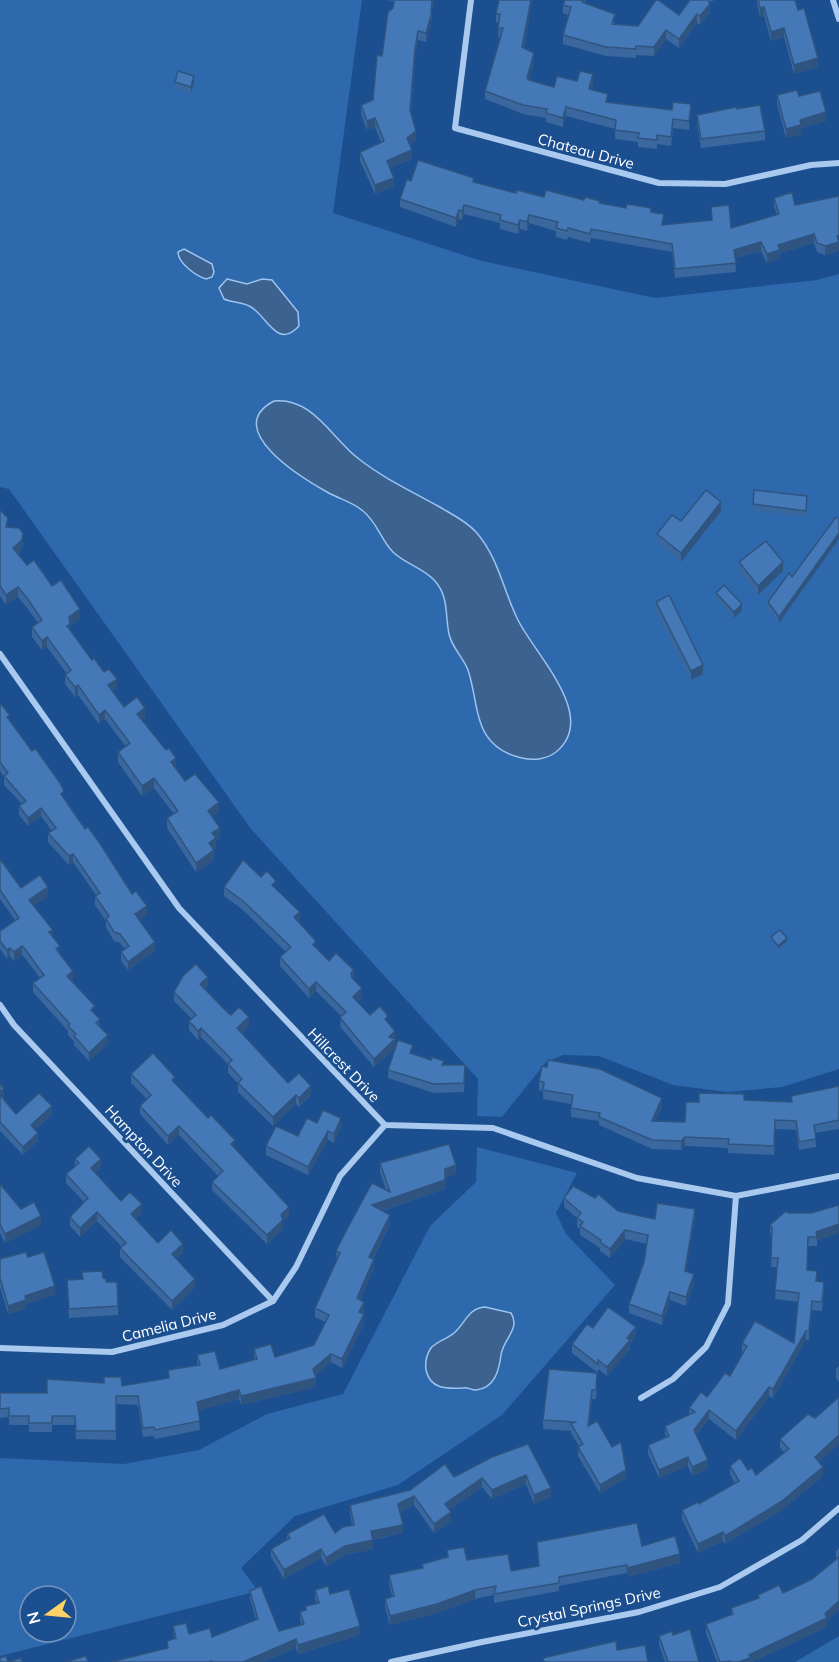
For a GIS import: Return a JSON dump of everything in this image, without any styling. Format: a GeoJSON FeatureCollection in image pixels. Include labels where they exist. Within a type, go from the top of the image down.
{"type":"FeatureCollection","features":[{"type":"Feature","properties":{"kind":"street","name":"Chateau Drive"},"geometry":{"type":"LineString","coordinates":[[471,0],[455,128],[659,183],[725,184],[811,165],[839,164]]}},
{"type":"Feature","properties":{"kind":"street"},"geometry":{"type":"LineString","coordinates":[[833,0],[839,19]]}},
{"type":"Feature","properties":{"kind":"street","name":"Hillcrest Drive"},"geometry":{"type":"LineString","coordinates":[[0,654],[179,908],[385,1125]]}},
{"type":"Feature","properties":{"kind":"street","name":"Hampton Drive"},"geometry":{"type":"LineString","coordinates":[[0,1005],[14,1025],[273,1301]]}},
{"type":"Feature","properties":{"kind":"street"},"geometry":{"type":"LineString","coordinates":[[385,1125],[493,1128],[637,1178],[736,1196],[839,1176]]}},
{"type":"Feature","properties":{"kind":"street","name":"Camelia Drive"},"geometry":{"type":"LineString","coordinates":[[0,1348],[112,1352],[223,1325],[273,1301],[296,1268],[340,1176],[385,1125]]}},
{"type":"Feature","properties":{"kind":"street"},"geometry":{"type":"LineString","coordinates":[[641,1398],[673,1379],[706,1347],[728,1304],[736,1196]]}},
{"type":"Feature","properties":{"kind":"street","name":"Crystal Springs Drive"},"geometry":{"type":"LineString","coordinates":[[391,1662],[482,1641],[639,1612],[720,1587],[802,1540],[839,1508]]}},
{"type":"Feature","properties":{"kind":"shaded area"},"geometry":{"type":"Polygon","coordinates":[[[0,0],[362,0],[333,213],[482,261],[655,298],[817,280],[839,274],[839,1069],[782,1087],[727,1092],[673,1085],[599,1056],[563,1055],[546,1062],[502,1117],[477,1116],[478,1079],[251,829],[9,489],[0,487],[0,0]]]}},
{"type":"Feature","properties":{"kind":"shaded area"},"geometry":{"type":"Polygon","coordinates":[[[184,249],[212,264],[214,272],[212,277],[206,279],[184,265],[178,252],[184,249]]]}},
{"type":"Feature","properties":{"kind":"shaded area"},"geometry":{"type":"Polygon","coordinates":[[[227,279],[247,284],[262,279],[272,280],[298,312],[299,326],[291,332],[278,333],[251,307],[224,299],[219,288],[227,279]]]}},
{"type":"Feature","properties":{"kind":"shaded area"},"geometry":{"type":"Polygon","coordinates":[[[274,401],[288,402],[311,412],[349,451],[368,466],[458,517],[476,532],[490,552],[517,618],[548,666],[567,703],[571,721],[568,737],[556,752],[540,759],[522,758],[506,753],[494,745],[486,735],[481,723],[468,670],[450,639],[443,593],[435,581],[393,552],[372,520],[363,511],[301,476],[271,452],[261,438],[256,425],[260,412],[274,401]]]}},
{"type":"Feature","properties":{"kind":"shaded area"},"geometry":{"type":"Polygon","coordinates":[[[477,1147],[577,1173],[556,1213],[566,1234],[615,1285],[502,1415],[398,1485],[295,1516],[241,1568],[258,1591],[78,1636],[78,1584],[18,1584],[18,1644],[48,1644],[0,1656],[0,1458],[124,1464],[199,1450],[267,1414],[343,1394],[430,1226],[476,1182],[477,1147]]]}},
{"type":"Feature","properties":{"kind":"shaded area"},"geometry":{"type":"Polygon","coordinates":[[[485,1307],[511,1313],[514,1319],[513,1329],[502,1349],[499,1367],[492,1382],[476,1390],[445,1388],[435,1384],[426,1370],[426,1359],[431,1348],[454,1333],[475,1310],[485,1307]]]}},
{"type":"Feature","properties":{"kind":"shaded area"},"geometry":{"type":"Polygon","coordinates":[[[839,1636],[839,1662],[795,1662],[839,1636]]]}},
{"type":"Feature","properties":{"kind":"building"},"geometry":{"type":"Polygon","coordinates":[[[394,0],[432,0],[431,16],[426,33],[418,31],[415,49],[410,110],[416,131],[407,138],[412,150],[387,161],[394,178],[375,185],[360,152],[384,141],[375,118],[367,121],[361,105],[373,100],[377,55],[382,56],[388,12],[393,8],[394,0]]]}},
{"type":"Feature","properties":{"kind":"building"},"geometry":{"type":"Polygon","coordinates":[[[499,0],[531,0],[522,47],[534,53],[527,78],[529,80],[554,87],[557,76],[577,81],[580,71],[593,74],[589,89],[608,94],[606,102],[672,110],[673,102],[691,104],[689,121],[673,119],[671,137],[657,135],[657,140],[638,138],[639,133],[615,130],[616,120],[566,107],[563,118],[546,113],[547,109],[523,105],[485,91],[503,28],[498,28],[500,14],[496,14],[499,0]]]}},
{"type":"Feature","properties":{"kind":"building"},"geometry":{"type":"Polygon","coordinates":[[[565,0],[583,0],[582,2],[615,14],[612,24],[638,26],[656,0],[679,15],[690,0],[708,0],[710,4],[700,16],[697,14],[679,39],[666,30],[654,47],[636,46],[636,49],[606,47],[563,35],[571,7],[563,5],[565,0]]]}},
{"type":"Feature","properties":{"kind":"building"},"geometry":{"type":"Polygon","coordinates":[[[758,0],[795,0],[798,10],[804,8],[818,58],[794,65],[784,28],[771,32],[764,7],[760,8],[758,0]]]}},
{"type":"Feature","properties":{"kind":"building"},"geometry":{"type":"Polygon","coordinates":[[[178,71],[194,76],[191,87],[175,82],[178,71]]]}},
{"type":"Feature","properties":{"kind":"building"},"geometry":{"type":"Polygon","coordinates":[[[797,90],[799,96],[820,91],[826,112],[800,120],[801,125],[786,129],[777,95],[797,90]]]}},
{"type":"Feature","properties":{"kind":"building"},"geometry":{"type":"Polygon","coordinates":[[[760,105],[765,131],[701,139],[697,115],[760,105]]]}},
{"type":"Feature","properties":{"kind":"building"},"geometry":{"type":"Polygon","coordinates":[[[418,160],[474,178],[473,182],[516,193],[517,190],[544,197],[546,190],[626,208],[627,204],[651,208],[651,212],[664,214],[662,225],[712,220],[711,207],[729,205],[731,228],[779,214],[774,198],[792,192],[795,205],[839,196],[839,236],[837,236],[839,242],[825,246],[817,243],[814,234],[778,245],[780,250],[767,254],[761,242],[734,250],[736,263],[675,269],[672,244],[591,229],[590,234],[568,228],[567,231],[556,228],[558,222],[529,215],[527,222],[520,220],[518,225],[500,220],[501,215],[464,205],[456,218],[400,199],[407,179],[411,181],[418,160]]]}},
{"type":"Feature","properties":{"kind":"building"},"geometry":{"type":"Polygon","coordinates":[[[706,490],[721,502],[681,553],[657,534],[672,515],[681,521],[706,490]]]}},
{"type":"Feature","properties":{"kind":"building"},"geometry":{"type":"Polygon","coordinates":[[[754,490],[807,496],[806,511],[753,504],[754,490]]]}},
{"type":"Feature","properties":{"kind":"building"},"geometry":{"type":"Polygon","coordinates":[[[0,510],[8,518],[6,527],[19,528],[23,533],[22,540],[13,548],[27,565],[34,560],[52,586],[61,580],[80,609],[69,617],[70,624],[67,626],[92,660],[94,658],[104,672],[109,669],[117,679],[108,685],[124,707],[137,697],[145,708],[137,714],[166,750],[169,748],[176,758],[171,762],[185,781],[195,774],[219,802],[208,811],[220,828],[212,833],[216,838],[209,843],[214,850],[196,863],[167,818],[178,811],[154,778],[142,786],[118,752],[130,743],[105,710],[99,715],[78,685],[75,687],[65,675],[71,670],[47,637],[42,641],[32,627],[42,620],[18,587],[6,595],[0,586],[0,510]]]}},
{"type":"Feature","properties":{"kind":"building"},"geometry":{"type":"Polygon","coordinates":[[[836,517],[839,519],[839,533],[779,617],[768,602],[789,573],[792,577],[836,517]]]}},
{"type":"Feature","properties":{"kind":"building"},"geometry":{"type":"Polygon","coordinates":[[[766,541],[783,562],[758,586],[739,562],[766,541]]]}},
{"type":"Feature","properties":{"kind":"building"},"geometry":{"type":"Polygon","coordinates":[[[724,585],[742,604],[734,612],[716,593],[724,585]]]}},
{"type":"Feature","properties":{"kind":"building"},"geometry":{"type":"Polygon","coordinates":[[[669,595],[703,665],[691,671],[656,602],[669,595]]]}},
{"type":"Feature","properties":{"kind":"building"},"geometry":{"type":"Polygon","coordinates":[[[0,703],[10,715],[7,717],[32,751],[35,748],[60,783],[64,791],[61,794],[85,829],[88,827],[101,845],[132,894],[136,891],[147,906],[135,914],[155,942],[128,962],[121,952],[129,946],[120,934],[114,932],[106,919],[109,916],[95,896],[100,893],[73,854],[69,856],[48,833],[56,828],[41,808],[28,818],[19,806],[26,801],[4,776],[8,773],[0,762],[0,703]]]}},
{"type":"Feature","properties":{"kind":"building"},"geometry":{"type":"Polygon","coordinates":[[[0,859],[21,888],[40,875],[48,887],[29,900],[53,930],[49,932],[60,946],[56,949],[73,971],[67,976],[95,1006],[91,1010],[100,1019],[96,1023],[108,1035],[89,1053],[74,1036],[76,1034],[68,1026],[70,1024],[33,983],[44,975],[25,949],[22,946],[14,952],[10,948],[7,950],[0,941],[0,931],[19,918],[0,890],[0,859]]]}},
{"type":"Feature","properties":{"kind":"building"},"geometry":{"type":"Polygon","coordinates":[[[243,860],[261,877],[267,871],[276,881],[272,885],[300,912],[294,917],[316,941],[313,945],[329,961],[336,953],[354,970],[351,973],[352,978],[362,988],[353,997],[370,1015],[380,1006],[388,1016],[385,1019],[395,1031],[389,1037],[395,1039],[374,1059],[340,1017],[346,1012],[316,982],[309,989],[280,957],[291,947],[243,901],[224,887],[243,860]]]}},
{"type":"Feature","properties":{"kind":"building"},"geometry":{"type":"Polygon","coordinates":[[[780,930],[787,938],[778,946],[771,937],[780,930]]]}},
{"type":"Feature","properties":{"kind":"building"},"geometry":{"type":"Polygon","coordinates":[[[196,964],[208,977],[200,984],[228,1013],[231,1015],[239,1007],[249,1017],[237,1028],[288,1083],[299,1073],[311,1086],[299,1098],[296,1095],[273,1117],[238,1083],[242,1079],[228,1064],[232,1060],[201,1028],[198,1031],[189,1021],[196,1015],[174,992],[183,976],[196,964]]]}},
{"type":"Feature","properties":{"kind":"building"},"geometry":{"type":"Polygon","coordinates":[[[398,1040],[413,1045],[410,1053],[431,1060],[432,1057],[444,1061],[442,1065],[465,1065],[464,1083],[434,1084],[388,1070],[398,1040]]]}},
{"type":"Feature","properties":{"kind":"building"},"geometry":{"type":"Polygon","coordinates":[[[153,1053],[175,1077],[172,1080],[208,1118],[211,1115],[235,1140],[231,1144],[289,1207],[281,1215],[283,1220],[267,1235],[212,1182],[223,1171],[179,1126],[168,1136],[140,1106],[151,1095],[131,1074],[153,1053]]]}},
{"type":"Feature","properties":{"kind":"building"},"geometry":{"type":"Polygon","coordinates":[[[548,1060],[600,1069],[662,1098],[652,1121],[685,1122],[686,1102],[699,1102],[699,1093],[744,1094],[744,1100],[792,1102],[791,1096],[839,1086],[839,1120],[814,1125],[816,1139],[799,1142],[796,1121],[775,1120],[774,1146],[728,1144],[729,1139],[685,1137],[681,1141],[652,1140],[599,1117],[600,1113],[571,1108],[573,1095],[543,1090],[544,1082],[539,1081],[542,1066],[547,1067],[548,1060]]]}},
{"type":"Feature","properties":{"kind":"building"},"geometry":{"type":"Polygon","coordinates":[[[39,1093],[52,1106],[31,1125],[38,1133],[23,1147],[0,1122],[0,1095],[16,1114],[39,1093]]]}},
{"type":"Feature","properties":{"kind":"building"},"geometry":{"type":"Polygon","coordinates":[[[323,1110],[341,1118],[334,1134],[328,1131],[308,1167],[266,1146],[276,1126],[298,1136],[307,1118],[317,1123],[323,1110]]]}},
{"type":"Feature","properties":{"kind":"building"},"geometry":{"type":"Polygon","coordinates":[[[449,1144],[456,1165],[445,1169],[445,1180],[372,1205],[390,1215],[369,1257],[374,1259],[357,1298],[364,1302],[359,1312],[364,1314],[342,1359],[331,1354],[313,1369],[316,1378],[241,1396],[239,1390],[197,1402],[200,1421],[155,1430],[154,1427],[143,1428],[138,1396],[116,1396],[116,1431],[76,1431],[75,1416],[52,1416],[52,1423],[29,1423],[29,1416],[9,1416],[9,1408],[0,1409],[0,1393],[47,1393],[47,1379],[104,1383],[104,1377],[121,1377],[122,1386],[169,1378],[168,1370],[200,1365],[197,1355],[215,1351],[220,1369],[257,1359],[254,1349],[271,1344],[275,1357],[314,1345],[329,1315],[315,1308],[340,1253],[336,1251],[372,1183],[390,1192],[380,1163],[449,1144]]]}},
{"type":"Feature","properties":{"kind":"building"},"geometry":{"type":"Polygon","coordinates":[[[89,1146],[101,1159],[91,1168],[121,1201],[130,1192],[142,1204],[131,1214],[158,1243],[171,1230],[183,1244],[172,1254],[195,1279],[172,1301],[120,1248],[126,1243],[97,1212],[80,1228],[70,1217],[88,1198],[66,1174],[79,1163],[75,1159],[89,1146]]]}},
{"type":"Feature","properties":{"kind":"building"},"geometry":{"type":"Polygon","coordinates":[[[0,1184],[21,1209],[34,1202],[41,1216],[5,1234],[0,1224],[0,1184]]]}},
{"type":"Feature","properties":{"kind":"building"},"geometry":{"type":"Polygon","coordinates":[[[573,1186],[595,1198],[598,1194],[618,1211],[655,1219],[657,1203],[695,1209],[685,1271],[694,1274],[686,1297],[670,1292],[662,1316],[629,1304],[644,1262],[648,1235],[625,1230],[610,1249],[580,1226],[583,1222],[577,1218],[581,1213],[564,1198],[573,1186]]]}},
{"type":"Feature","properties":{"kind":"building"},"geometry":{"type":"Polygon","coordinates":[[[839,1205],[839,1224],[816,1232],[817,1237],[808,1237],[807,1270],[817,1271],[816,1281],[824,1282],[822,1302],[812,1301],[809,1331],[806,1331],[773,1389],[769,1387],[736,1431],[709,1410],[694,1430],[708,1460],[692,1467],[688,1457],[659,1470],[648,1445],[669,1436],[665,1426],[695,1412],[689,1408],[701,1392],[707,1397],[725,1373],[730,1376],[747,1346],[742,1343],[755,1321],[794,1343],[799,1293],[775,1290],[778,1258],[771,1258],[772,1228],[770,1225],[786,1211],[788,1213],[811,1213],[839,1205]]]}},
{"type":"Feature","properties":{"kind":"building"},"geometry":{"type":"Polygon","coordinates":[[[26,1252],[28,1257],[44,1252],[55,1286],[25,1296],[26,1300],[8,1306],[0,1278],[0,1259],[26,1252]]]}},
{"type":"Feature","properties":{"kind":"building"},"geometry":{"type":"Polygon","coordinates":[[[102,1271],[106,1282],[117,1282],[118,1306],[69,1309],[67,1280],[83,1279],[82,1272],[102,1271]]]}},
{"type":"Feature","properties":{"kind":"building"},"geometry":{"type":"Polygon","coordinates":[[[608,1307],[636,1327],[627,1338],[630,1340],[607,1367],[598,1360],[598,1364],[572,1344],[587,1324],[593,1328],[608,1307]]]}},
{"type":"Feature","properties":{"kind":"building"},"geometry":{"type":"Polygon","coordinates":[[[549,1369],[597,1373],[596,1390],[592,1390],[588,1426],[597,1421],[612,1447],[621,1442],[626,1470],[600,1485],[578,1447],[583,1444],[571,1424],[575,1422],[543,1420],[549,1369]]]}},
{"type":"Feature","properties":{"kind":"building"},"geometry":{"type":"Polygon","coordinates":[[[839,1397],[839,1435],[815,1457],[823,1467],[782,1501],[725,1536],[723,1532],[698,1544],[682,1510],[698,1502],[699,1504],[739,1481],[730,1466],[740,1458],[748,1470],[752,1468],[756,1475],[789,1449],[780,1439],[808,1414],[815,1418],[839,1397]]]}},
{"type":"Feature","properties":{"kind":"building"},"geometry":{"type":"Polygon","coordinates":[[[528,1444],[551,1488],[534,1495],[526,1475],[492,1490],[482,1478],[445,1504],[451,1512],[434,1524],[414,1496],[398,1504],[403,1525],[371,1531],[373,1540],[345,1546],[326,1558],[321,1549],[284,1570],[271,1549],[290,1538],[287,1534],[324,1514],[335,1533],[343,1527],[354,1525],[350,1505],[410,1490],[445,1464],[454,1477],[492,1457],[528,1444]]]}},
{"type":"Feature","properties":{"kind":"building"},"geometry":{"type":"Polygon","coordinates":[[[637,1523],[642,1546],[675,1536],[680,1554],[627,1568],[627,1565],[559,1577],[559,1583],[494,1594],[496,1586],[475,1590],[437,1604],[390,1616],[385,1599],[394,1596],[389,1575],[423,1568],[422,1564],[448,1557],[447,1550],[464,1547],[467,1560],[508,1554],[511,1571],[539,1566],[537,1542],[637,1523]]]}},
{"type":"Feature","properties":{"kind":"building"},"geometry":{"type":"Polygon","coordinates":[[[839,1557],[839,1601],[825,1614],[827,1618],[749,1655],[750,1658],[738,1662],[720,1662],[706,1624],[733,1614],[731,1608],[759,1598],[758,1595],[779,1585],[783,1593],[812,1579],[839,1557]]]}},
{"type":"Feature","properties":{"kind":"building"},"geometry":{"type":"Polygon","coordinates":[[[261,1586],[279,1631],[304,1624],[300,1612],[306,1610],[306,1606],[319,1603],[315,1590],[328,1586],[330,1594],[349,1589],[360,1626],[298,1645],[296,1639],[243,1662],[111,1662],[168,1648],[167,1641],[176,1638],[173,1626],[186,1623],[189,1634],[210,1628],[212,1637],[258,1619],[250,1591],[261,1586]]]}},
{"type":"Feature","properties":{"kind":"building"},"geometry":{"type":"Polygon","coordinates":[[[690,1629],[699,1662],[668,1662],[659,1636],[672,1631],[673,1635],[690,1629]]]}},
{"type":"Feature","properties":{"kind":"building"},"geometry":{"type":"Polygon","coordinates":[[[616,1641],[617,1650],[645,1645],[648,1662],[544,1662],[543,1658],[616,1641]]]}},
{"type":"Feature","properties":{"kind":"building"},"geometry":{"type":"Polygon","coordinates":[[[6,1656],[8,1662],[0,1662],[0,1658],[6,1656]]]}},
{"type":"Feature","properties":{"kind":"building"},"geometry":{"type":"Polygon","coordinates":[[[86,1656],[88,1662],[65,1662],[86,1656]]]}},
{"type":"Feature","properties":{"kind":"building"},"geometry":{"type":"Polygon","coordinates":[[[21,1658],[22,1662],[8,1662],[21,1658]]]}}]}
